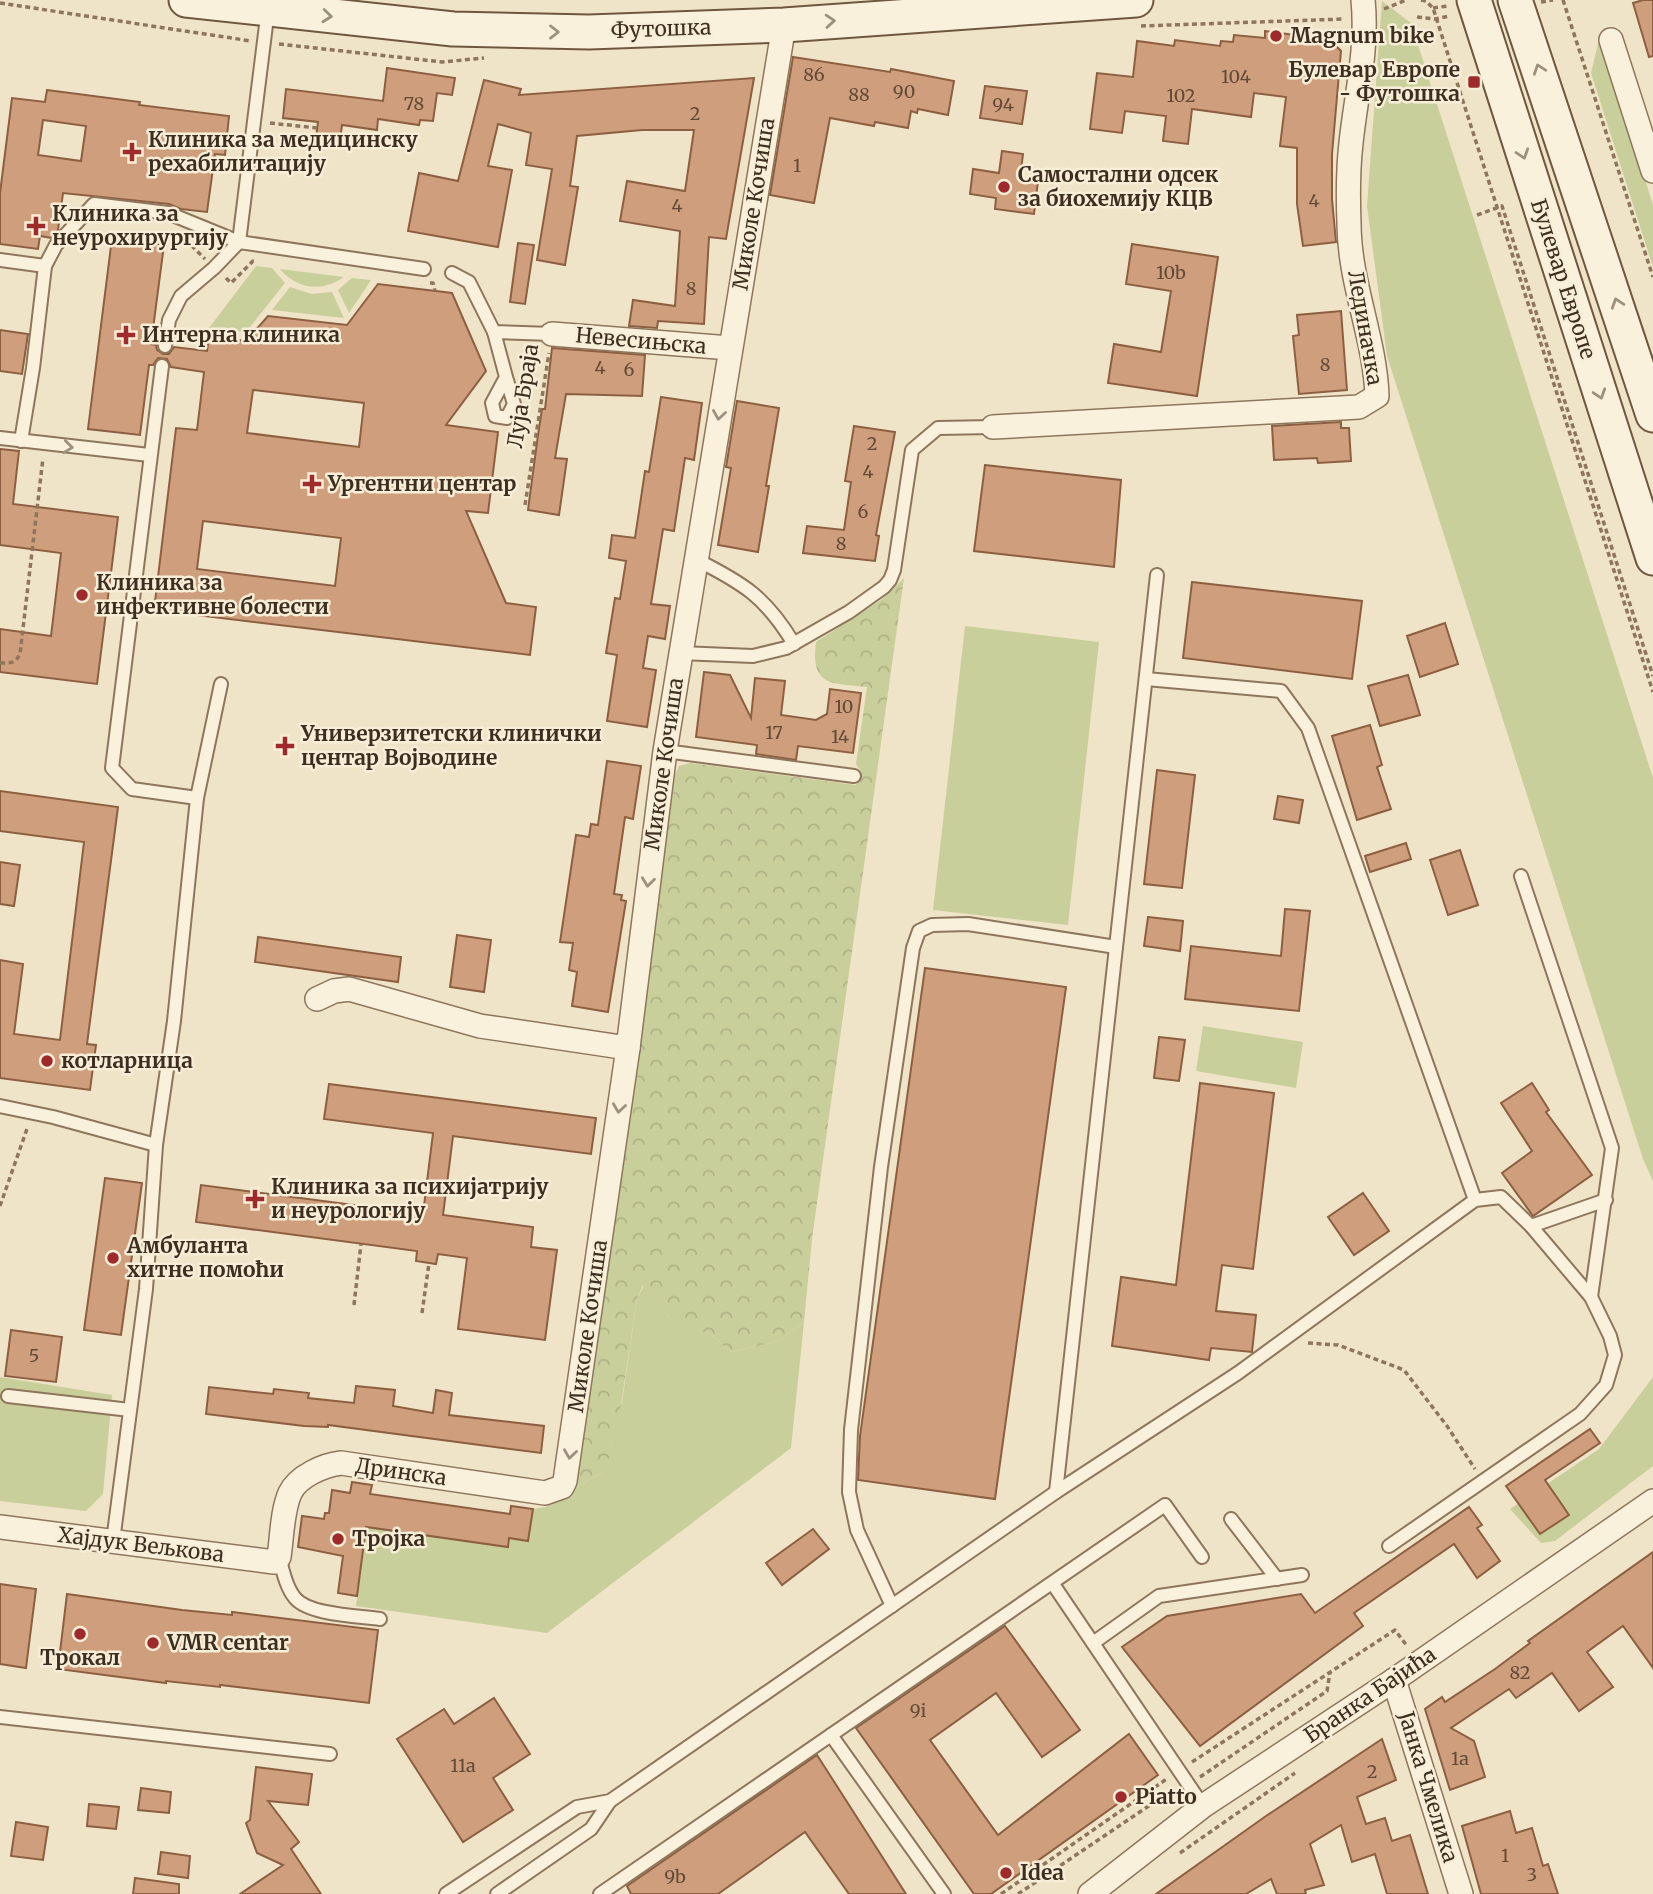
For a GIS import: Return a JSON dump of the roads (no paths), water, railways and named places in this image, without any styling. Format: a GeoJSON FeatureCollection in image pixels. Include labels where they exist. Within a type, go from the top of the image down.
{"type":"FeatureCollection","features":[{"type":"Feature","properties":{"kind":"main road","name":"Футошка"},"geometry":{"type":"LineString","coordinates":[[186,0],[271,5],[453,29],[515,32],[784,25],[1136,0]]}},
{"type":"Feature","properties":{"kind":"main road","name":"Булевар Европе"},"geometry":{"type":"LineString","coordinates":[[1528,1],[1653,415]]}},
{"type":"Feature","properties":{"kind":"main road","name":"Булевар Европе"},"geometry":{"type":"LineString","coordinates":[[1462,8],[1653,558]]}},
{"type":"Feature","properties":{"kind":"street","name":"Лединачка"},"geometry":{"type":"LineString","coordinates":[[993,427],[1359,407],[1377,396],[1376,375],[1355,282],[1349,225],[1351,143],[1362,73],[1365,18],[1363,0]]}},
{"type":"Feature","properties":{"kind":"street","name":"Миколе Кочиша"},"geometry":{"type":"LineString","coordinates":[[545,1493],[562,1487],[568,1471],[628,1048],[665,751],[784,25]]}},
{"type":"Feature","properties":{"kind":"street"},"geometry":{"type":"LineString","coordinates":[[1611,40],[1653,171]]}},
{"type":"Feature","properties":{"kind":"street","name":"Невесињска"},"geometry":{"type":"LineString","coordinates":[[552,334],[730,348]]}},
{"type":"Feature","properties":{"kind":"street"},"geometry":{"type":"LineString","coordinates":[[317,999],[334,991],[349,989],[480,1027],[628,1048]]}},
{"type":"Feature","properties":{"kind":"street","name":"Дринска"},"geometry":{"type":"LineString","coordinates":[[279,1557],[289,1495],[299,1482],[328,1465],[341,1463],[545,1493]]}},
{"type":"Feature","properties":{"kind":"street","name":"Бранка Бајића"},"geometry":{"type":"LineString","coordinates":[[1090,1894],[1203,1806],[1394,1680],[1653,1502]]}},
{"type":"Feature","properties":{"kind":"street","name":"Хајдук Вељкова"},"geometry":{"type":"LineString","coordinates":[[0,1527],[274,1562],[279,1557]]}},
{"type":"Feature","properties":{"kind":"street","name":"Јанка Чмелика"},"geometry":{"type":"LineString","coordinates":[[1394,1680],[1461,1894]]}},
{"type":"Feature","properties":{"kind":"lane"},"geometry":{"type":"LineString","coordinates":[[165,346],[169,320],[181,296],[239,242],[271,5]]}},
{"type":"Feature","properties":{"kind":"lane"},"geometry":{"type":"LineString","coordinates":[[21,441],[46,266],[56,245],[94,204],[168,213],[239,242],[422,275]]}},
{"type":"Feature","properties":{"kind":"lane"},"geometry":{"type":"LineString","coordinates":[[0,260],[46,266]]}},
{"type":"Feature","properties":{"kind":"lane","name":"Луја Браја"},"geometry":{"type":"LineString","coordinates":[[453,273],[469,282],[494,332],[506,377]]}},
{"type":"Feature","properties":{"kind":"lane"},"geometry":{"type":"LineString","coordinates":[[494,332],[552,334]]}},
{"type":"Feature","properties":{"kind":"lane"},"geometry":{"type":"LineString","coordinates":[[162,366],[112,768],[132,789],[197,798]]}},
{"type":"Feature","properties":{"kind":"lane"},"geometry":{"type":"LineString","coordinates":[[680,653],[753,656],[786,648],[849,612],[890,580],[894,570],[912,450],[938,428],[993,427]]}},
{"type":"Feature","properties":{"kind":"lane"},"geometry":{"type":"LineString","coordinates":[[0,438],[149,455]]}},
{"type":"Feature","properties":{"kind":"lane"},"geometry":{"type":"LineString","coordinates":[[695,559],[753,592],[778,617],[794,644]]}},
{"type":"Feature","properties":{"kind":"lane"},"geometry":{"type":"LineString","coordinates":[[1056,1492],[1157,575]]}},
{"type":"Feature","properties":{"kind":"lane"},"geometry":{"type":"LineString","coordinates":[[1146,679],[1281,691],[1308,728],[1475,1200]]}},
{"type":"Feature","properties":{"kind":"lane"},"geometry":{"type":"LineString","coordinates":[[113,1541],[146,1289],[156,1145],[174,1021],[197,798],[221,684]]}},
{"type":"Feature","properties":{"kind":"lane"},"geometry":{"type":"LineString","coordinates":[[665,751],[854,776]]}},
{"type":"Feature","properties":{"kind":"lane"},"geometry":{"type":"LineString","coordinates":[[1521,876],[1612,1148],[1591,1297]]}},
{"type":"Feature","properties":{"kind":"lane"},"geometry":{"type":"LineString","coordinates":[[892,1606],[856,1530],[849,1492],[850,1443],[881,1167],[913,948],[919,931],[932,925],[968,924],[1116,947]]}},
{"type":"Feature","properties":{"kind":"lane"},"geometry":{"type":"LineString","coordinates":[[0,1106],[156,1145]]}},
{"type":"Feature","properties":{"kind":"lane"},"geometry":{"type":"LineString","coordinates":[[497,1894],[591,1829],[610,1801],[1056,1492],[1238,1373],[1475,1200],[1501,1197],[1531,1226],[1591,1297],[1610,1336],[1615,1355],[1606,1385],[1580,1414],[1484,1483],[1389,1546]]}},
{"type":"Feature","properties":{"kind":"lane"},"geometry":{"type":"LineString","coordinates":[[1531,1226],[1606,1200]]}},
{"type":"Feature","properties":{"kind":"lane"},"geometry":{"type":"LineString","coordinates":[[8,1396],[130,1410]]}},
{"type":"Feature","properties":{"kind":"lane"},"geometry":{"type":"LineString","coordinates":[[600,1894],[1165,1505],[1202,1557]]}},
{"type":"Feature","properties":{"kind":"lane"},"geometry":{"type":"LineString","coordinates":[[1231,1519],[1277,1579]]}},
{"type":"Feature","properties":{"kind":"lane"},"geometry":{"type":"LineString","coordinates":[[279,1557],[296,1600],[312,1609],[380,1619]]}},
{"type":"Feature","properties":{"kind":"lane"},"geometry":{"type":"LineString","coordinates":[[1093,1643],[1159,1596],[1302,1575]]}},
{"type":"Feature","properties":{"kind":"lane"},"geometry":{"type":"LineString","coordinates":[[1053,1584],[1203,1806]]}},
{"type":"Feature","properties":{"kind":"lane"},"geometry":{"type":"LineString","coordinates":[[0,1717],[330,1754]]}},
{"type":"Feature","properties":{"kind":"lane"},"geometry":{"type":"LineString","coordinates":[[831,1735],[944,1894]]}},
{"type":"Feature","properties":{"kind":"lane"},"geometry":{"type":"LineString","coordinates":[[446,1894],[577,1807],[610,1801]]}},
{"type":"Feature","properties":{"kind":"place","name":"Magnum bike"},"geometry":{"type":"Point","coordinates":[1276,36]}},
{"type":"Feature","properties":{"kind":"place","name":"Булевар Европе - Футошка"},"geometry":{"type":"Point","coordinates":[1474,82]}},
{"type":"Feature","properties":{"kind":"place","name":"Клиника за медицинску рехабилитацију"},"geometry":{"type":"Point","coordinates":[132,152]}},
{"type":"Feature","properties":{"kind":"place","name":"Самостални одсек за биохемију КЦВ"},"geometry":{"type":"Point","coordinates":[1004,187]}},
{"type":"Feature","properties":{"kind":"place","name":"Клиника за неурохирургију"},"geometry":{"type":"Point","coordinates":[36,226]}},
{"type":"Feature","properties":{"kind":"place","name":"Интерна клиника"},"geometry":{"type":"Point","coordinates":[126,335]}},
{"type":"Feature","properties":{"kind":"place","name":"Ургентни центар"},"geometry":{"type":"Point","coordinates":[312,484]}},
{"type":"Feature","properties":{"kind":"place","name":"Клиника за инфективне болести"},"geometry":{"type":"Point","coordinates":[82,595]}},
{"type":"Feature","properties":{"kind":"place","name":"Универзитетски клинички центар Војводине"},"geometry":{"type":"Point","coordinates":[285,746]}},
{"type":"Feature","properties":{"kind":"place","name":"котларница"},"geometry":{"type":"Point","coordinates":[47,1061]}},
{"type":"Feature","properties":{"kind":"place","name":"Клиника за психијатрију и неурологију"},"geometry":{"type":"Point","coordinates":[255,1199]}},
{"type":"Feature","properties":{"kind":"place","name":"Амбуланта хитне помоћи"},"geometry":{"type":"Point","coordinates":[113,1258]}},
{"type":"Feature","properties":{"kind":"place","name":"Тројка"},"geometry":{"type":"Point","coordinates":[338,1539]}},
{"type":"Feature","properties":{"kind":"place","name":"Трокал"},"geometry":{"type":"Point","coordinates":[80,1634]}},
{"type":"Feature","properties":{"kind":"place","name":"VMR centar"},"geometry":{"type":"Point","coordinates":[153,1643]}},
{"type":"Feature","properties":{"kind":"place","name":"Piatto"},"geometry":{"type":"Point","coordinates":[1121,1797]}},
{"type":"Feature","properties":{"kind":"place","name":"Idea"},"geometry":{"type":"Point","coordinates":[1006,1873]}}]}
